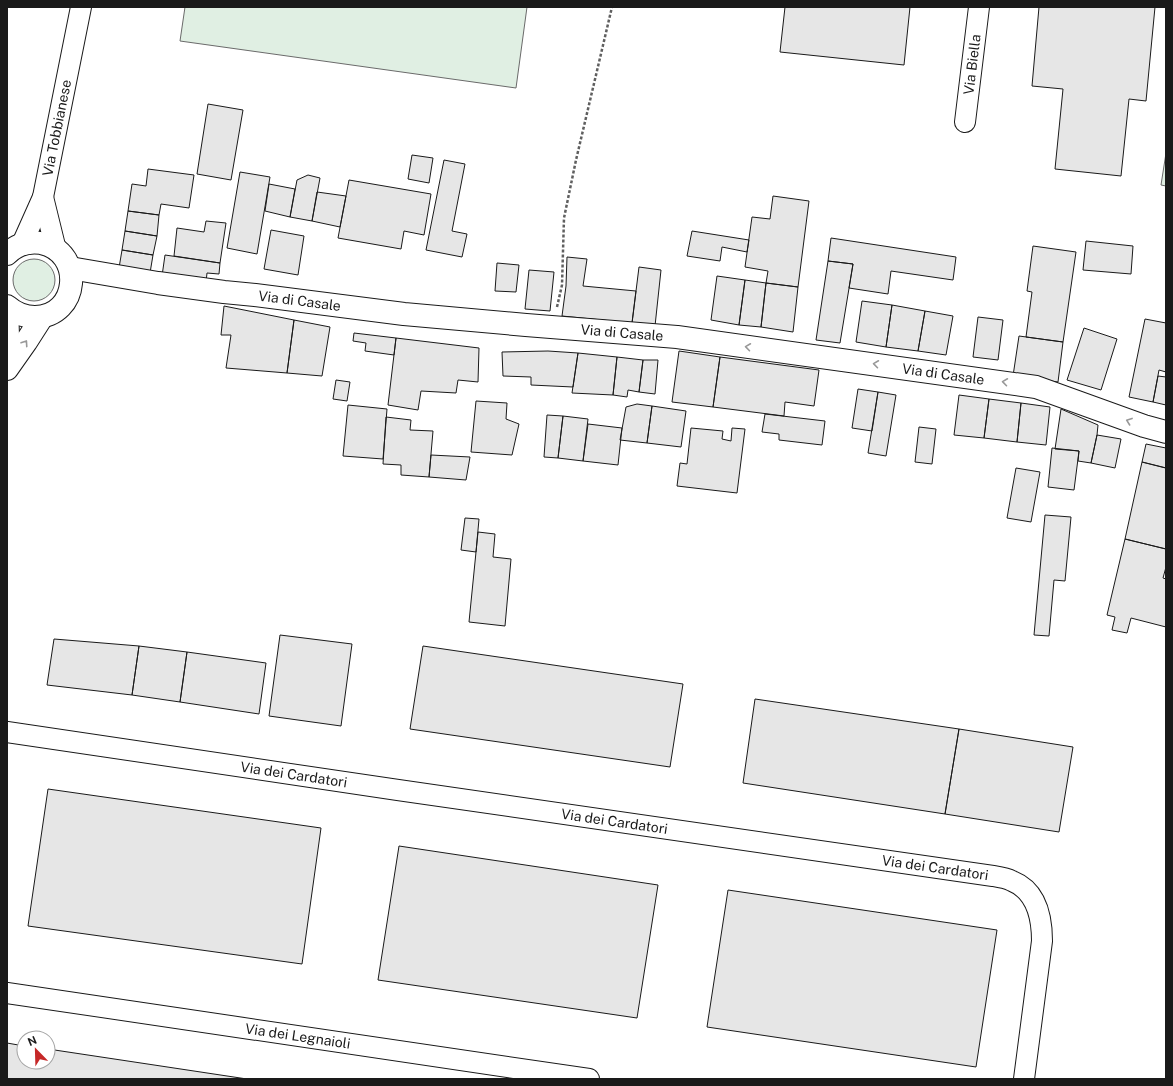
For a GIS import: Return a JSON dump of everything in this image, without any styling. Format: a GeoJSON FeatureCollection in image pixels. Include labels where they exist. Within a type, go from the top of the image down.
{"type":"FeatureCollection","features":[{"type":"Feature","properties":{"kind":"street","name":"Via Tobbianese"},"geometry":{"type":"LineString","coordinates":[[11,251],[44,197],[81,7]]}},
{"type":"Feature","properties":{"kind":"street","name":"Via Biella"},"geometry":{"type":"LineString","coordinates":[[965,122],[979,7]]}},
{"type":"Feature","properties":{"kind":"street"},"geometry":{"type":"LineString","coordinates":[[44,197],[56,250]]}},
{"type":"Feature","properties":{"kind":"street"},"geometry":{"type":"LineString","coordinates":[[7,306],[15,313],[42,317],[54,312],[62,305],[68,297],[71,287],[70,268],[64,258],[47,244],[36,242],[11,251]]}},
{"type":"Feature","properties":{"kind":"street","name":"Via di Casale"},"geometry":{"type":"LineString","coordinates":[[70,268],[158,283],[404,314],[677,337],[1036,387],[1144,426],[1166,432]]}},
{"type":"Feature","properties":{"kind":"street"},"geometry":{"type":"LineString","coordinates":[[7,306],[7,348]]}},
{"type":"Feature","properties":{"kind":"street"},"geometry":{"type":"LineString","coordinates":[[7,369],[42,317]]}},
{"type":"Feature","properties":{"kind":"street","name":"Via dei Cardatori"},"geometry":{"type":"LineString","coordinates":[[7,732],[993,876],[1012,881],[1026,890],[1035,903],[1041,917],[1042,928],[1042,941],[1024,1079]]}},
{"type":"Feature","properties":{"kind":"street","name":"Via dei Legnaioli"},"geometry":{"type":"LineString","coordinates":[[7,993],[589,1079]]}},
{"type":"Feature","properties":{"kind":"path"},"geometry":{"type":"LineString","coordinates":[[562,285],[564,218],[612,7]]}},
{"type":"Feature","properties":{"kind":"green space"},"geometry":{"type":"Polygon","coordinates":[[[185,7],[527,7],[516,88],[180,41],[185,7]]]}},
{"type":"Feature","properties":{"kind":"green space"},"geometry":{"type":"Polygon","coordinates":[[[1166,153],[1166,186],[1161,185],[1166,153]]]}},
{"type":"Feature","properties":{"kind":"green space"},"geometry":{"type":"Polygon","coordinates":[[[34,259],[49,265],[55,280],[49,295],[34,301],[19,295],[13,280],[19,265],[34,259]]]}},
{"type":"Feature","properties":{"kind":"building"},"geometry":{"type":"Polygon","coordinates":[[[785,7],[910,7],[904,65],[780,52],[785,7]]]}},
{"type":"Feature","properties":{"kind":"building"},"geometry":{"type":"Polygon","coordinates":[[[1039,7],[1155,7],[1146,101],[1129,99],[1121,176],[1055,169],[1063,89],[1032,86],[1039,7]]]}},
{"type":"Feature","properties":{"kind":"building"},"geometry":{"type":"Polygon","coordinates":[[[208,104],[243,110],[231,180],[197,174],[208,104]]]}},
{"type":"Feature","properties":{"kind":"building"},"geometry":{"type":"Polygon","coordinates":[[[412,155],[433,158],[429,183],[408,179],[412,155]]]}},
{"type":"Feature","properties":{"kind":"building"},"geometry":{"type":"Polygon","coordinates":[[[444,160],[465,164],[452,231],[467,234],[462,257],[426,250],[444,160]]]}},
{"type":"Feature","properties":{"kind":"building"},"geometry":{"type":"Polygon","coordinates":[[[148,169],[194,175],[189,208],[161,204],[159,215],[128,211],[132,184],[146,186],[148,169]]]}},
{"type":"Feature","properties":{"kind":"building"},"geometry":{"type":"Polygon","coordinates":[[[240,172],[270,177],[257,254],[227,248],[240,172]]]}},
{"type":"Feature","properties":{"kind":"building"},"geometry":{"type":"Polygon","coordinates":[[[308,175],[320,178],[312,221],[290,217],[297,180],[308,175]]]}},
{"type":"Feature","properties":{"kind":"building"},"geometry":{"type":"Polygon","coordinates":[[[349,180],[431,194],[424,235],[404,231],[401,249],[338,238],[349,180]]]}},
{"type":"Feature","properties":{"kind":"building"},"geometry":{"type":"Polygon","coordinates":[[[269,184],[295,189],[290,217],[265,211],[269,184]]]}},
{"type":"Feature","properties":{"kind":"building"},"geometry":{"type":"Polygon","coordinates":[[[317,192],[346,196],[340,227],[312,221],[317,192]]]}},
{"type":"Feature","properties":{"kind":"building"},"geometry":{"type":"Polygon","coordinates":[[[773,196],[809,201],[798,287],[766,283],[768,271],[745,267],[752,217],[770,219],[773,196]]]}},
{"type":"Feature","properties":{"kind":"building"},"geometry":{"type":"Polygon","coordinates":[[[128,211],[159,215],[157,236],[125,231],[128,211]]]}},
{"type":"Feature","properties":{"kind":"building"},"geometry":{"type":"Polygon","coordinates":[[[206,221],[226,223],[220,263],[174,256],[177,228],[204,232],[206,221]]]}},
{"type":"Feature","properties":{"kind":"building"},"geometry":{"type":"Polygon","coordinates":[[[271,230],[304,236],[298,275],[264,269],[271,230]]]}},
{"type":"Feature","properties":{"kind":"building"},"geometry":{"type":"Polygon","coordinates":[[[125,231],[157,236],[153,255],[122,250],[125,231]]]}},
{"type":"Feature","properties":{"kind":"building"},"geometry":{"type":"Polygon","coordinates":[[[692,231],[749,240],[747,252],[722,247],[720,261],[687,256],[692,231]]]}},
{"type":"Feature","properties":{"kind":"building"},"geometry":{"type":"Polygon","coordinates":[[[831,238],[956,257],[953,280],[891,271],[888,294],[849,288],[853,264],[828,261],[831,238]]]}},
{"type":"Feature","properties":{"kind":"building"},"geometry":{"type":"Polygon","coordinates":[[[1086,241],[1133,246],[1131,274],[1083,270],[1086,241]]]}},
{"type":"Feature","properties":{"kind":"building"},"geometry":{"type":"Polygon","coordinates":[[[1033,246],[1076,252],[1063,342],[1026,337],[1032,292],[1027,291],[1033,246]]]}},
{"type":"Feature","properties":{"kind":"building"},"geometry":{"type":"Polygon","coordinates":[[[122,250],[153,255],[150,273],[119,268],[122,250]]]}},
{"type":"Feature","properties":{"kind":"building"},"geometry":{"type":"Polygon","coordinates":[[[165,255],[220,263],[219,274],[207,273],[206,282],[162,276],[165,255]]]}},
{"type":"Feature","properties":{"kind":"building"},"geometry":{"type":"Polygon","coordinates":[[[567,257],[587,259],[583,286],[636,291],[632,323],[562,316],[566,286],[567,257]]]}},
{"type":"Feature","properties":{"kind":"building"},"geometry":{"type":"Polygon","coordinates":[[[828,261],[853,264],[840,343],[816,340],[828,261]]]}},
{"type":"Feature","properties":{"kind":"building"},"geometry":{"type":"Polygon","coordinates":[[[497,263],[519,265],[516,292],[495,291],[497,263]]]}},
{"type":"Feature","properties":{"kind":"building"},"geometry":{"type":"Polygon","coordinates":[[[639,267],[661,270],[655,326],[632,323],[639,267]]]}},
{"type":"Feature","properties":{"kind":"building"},"geometry":{"type":"Polygon","coordinates":[[[529,270],[554,272],[550,311],[525,309],[529,270]]]}},
{"type":"Feature","properties":{"kind":"building"},"geometry":{"type":"Polygon","coordinates":[[[717,276],[745,280],[739,325],[711,320],[717,276]]]}},
{"type":"Feature","properties":{"kind":"building"},"geometry":{"type":"Polygon","coordinates":[[[745,280],[766,283],[761,327],[739,325],[745,280]]]}},
{"type":"Feature","properties":{"kind":"building"},"geometry":{"type":"Polygon","coordinates":[[[766,283],[798,287],[793,332],[761,327],[766,283]]]}},
{"type":"Feature","properties":{"kind":"building"},"geometry":{"type":"Polygon","coordinates":[[[862,301],[892,305],[886,347],[856,342],[862,301]]]}},
{"type":"Feature","properties":{"kind":"building"},"geometry":{"type":"Polygon","coordinates":[[[892,305],[925,311],[918,351],[886,347],[892,305]]]}},
{"type":"Feature","properties":{"kind":"building"},"geometry":{"type":"Polygon","coordinates":[[[224,306],[294,320],[287,373],[226,368],[231,335],[221,335],[224,306]]]}},
{"type":"Feature","properties":{"kind":"building"},"geometry":{"type":"Polygon","coordinates":[[[925,311],[953,316],[946,355],[918,351],[925,311]]]}},
{"type":"Feature","properties":{"kind":"building"},"geometry":{"type":"Polygon","coordinates":[[[978,317],[1003,320],[998,360],[973,357],[978,317]]]}},
{"type":"Feature","properties":{"kind":"building"},"geometry":{"type":"Polygon","coordinates":[[[1145,319],[1166,323],[1166,372],[1159,370],[1153,402],[1129,397],[1145,319]]]}},
{"type":"Feature","properties":{"kind":"building"},"geometry":{"type":"Polygon","coordinates":[[[294,320],[330,327],[322,376],[287,373],[294,320]]]}},
{"type":"Feature","properties":{"kind":"building"},"geometry":{"type":"Polygon","coordinates":[[[1084,328],[1117,339],[1101,390],[1067,380],[1084,328]]]}},
{"type":"Feature","properties":{"kind":"building"},"geometry":{"type":"Polygon","coordinates":[[[354,333],[396,338],[394,355],[365,351],[366,343],[353,341],[354,333]]]}},
{"type":"Feature","properties":{"kind":"building"},"geometry":{"type":"Polygon","coordinates":[[[1019,336],[1063,342],[1058,382],[1013,376],[1019,336]]]}},
{"type":"Feature","properties":{"kind":"building"},"geometry":{"type":"Polygon","coordinates":[[[396,338],[479,348],[478,382],[458,380],[456,393],[421,391],[418,410],[388,405],[396,338]]]}},
{"type":"Feature","properties":{"kind":"building"},"geometry":{"type":"Polygon","coordinates":[[[548,351],[578,353],[573,387],[531,385],[531,377],[503,376],[502,352],[548,351]]]}},
{"type":"Feature","properties":{"kind":"building"},"geometry":{"type":"Polygon","coordinates":[[[679,351],[720,357],[713,407],[672,402],[679,351]]]}},
{"type":"Feature","properties":{"kind":"building"},"geometry":{"type":"Polygon","coordinates":[[[578,353],[617,357],[613,395],[572,393],[578,353]]]}},
{"type":"Feature","properties":{"kind":"building"},"geometry":{"type":"Polygon","coordinates":[[[617,357],[643,360],[639,392],[628,390],[627,397],[613,395],[617,357]]]}},
{"type":"Feature","properties":{"kind":"building"},"geometry":{"type":"Polygon","coordinates":[[[720,357],[819,370],[814,406],[785,402],[784,416],[713,407],[720,357]]]}},
{"type":"Feature","properties":{"kind":"building"},"geometry":{"type":"Polygon","coordinates":[[[643,360],[658,360],[655,394],[639,392],[643,360]]]}},
{"type":"Feature","properties":{"kind":"building"},"geometry":{"type":"Polygon","coordinates":[[[1158,376],[1166,377],[1166,405],[1153,402],[1158,376]]]}},
{"type":"Feature","properties":{"kind":"building"},"geometry":{"type":"Polygon","coordinates":[[[336,380],[350,382],[347,401],[333,399],[336,380]]]}},
{"type":"Feature","properties":{"kind":"building"},"geometry":{"type":"Polygon","coordinates":[[[858,389],[878,392],[872,431],[852,428],[858,389]]]}},
{"type":"Feature","properties":{"kind":"building"},"geometry":{"type":"Polygon","coordinates":[[[878,392],[896,395],[886,456],[868,453],[878,392]]]}},
{"type":"Feature","properties":{"kind":"building"},"geometry":{"type":"Polygon","coordinates":[[[959,395],[989,399],[984,438],[954,435],[959,395]]]}},
{"type":"Feature","properties":{"kind":"building"},"geometry":{"type":"Polygon","coordinates":[[[989,399],[1021,403],[1017,442],[984,438],[989,399]]]}},
{"type":"Feature","properties":{"kind":"building"},"geometry":{"type":"Polygon","coordinates":[[[476,401],[507,403],[506,419],[519,424],[512,455],[471,452],[476,401]]]}},
{"type":"Feature","properties":{"kind":"building"},"geometry":{"type":"Polygon","coordinates":[[[1021,403],[1050,407],[1046,445],[1017,442],[1021,403]]]}},
{"type":"Feature","properties":{"kind":"building"},"geometry":{"type":"Polygon","coordinates":[[[637,404],[652,406],[647,443],[620,440],[626,407],[637,404]]]}},
{"type":"Feature","properties":{"kind":"building"},"geometry":{"type":"Polygon","coordinates":[[[348,405],[387,409],[383,459],[343,456],[348,405]]]}},
{"type":"Feature","properties":{"kind":"building"},"geometry":{"type":"Polygon","coordinates":[[[652,406],[686,411],[681,447],[647,443],[652,406]]]}},
{"type":"Feature","properties":{"kind":"building"},"geometry":{"type":"Polygon","coordinates":[[[1061,409],[1098,425],[1091,463],[1078,461],[1079,451],[1055,449],[1061,409]]]}},
{"type":"Feature","properties":{"kind":"building"},"geometry":{"type":"Polygon","coordinates":[[[765,414],[825,421],[822,445],[779,440],[779,434],[762,432],[765,414]]]}},
{"type":"Feature","properties":{"kind":"building"},"geometry":{"type":"Polygon","coordinates":[[[547,415],[563,416],[558,458],[544,457],[547,415]]]}},
{"type":"Feature","properties":{"kind":"building"},"geometry":{"type":"Polygon","coordinates":[[[563,416],[588,419],[583,461],[558,458],[563,416]]]}},
{"type":"Feature","properties":{"kind":"building"},"geometry":{"type":"Polygon","coordinates":[[[386,417],[411,420],[410,430],[433,431],[429,477],[401,475],[401,465],[383,464],[386,417]]]}},
{"type":"Feature","properties":{"kind":"building"},"geometry":{"type":"Polygon","coordinates":[[[588,424],[622,428],[618,465],[583,461],[588,424]]]}},
{"type":"Feature","properties":{"kind":"building"},"geometry":{"type":"Polygon","coordinates":[[[919,427],[936,429],[932,464],[915,462],[919,427]]]}},
{"type":"Feature","properties":{"kind":"building"},"geometry":{"type":"Polygon","coordinates":[[[691,428],[723,431],[722,439],[731,441],[732,428],[745,429],[737,493],[677,486],[680,463],[687,464],[691,428]]]}},
{"type":"Feature","properties":{"kind":"building"},"geometry":{"type":"Polygon","coordinates":[[[1097,435],[1121,439],[1115,468],[1091,463],[1097,435]]]}},
{"type":"Feature","properties":{"kind":"building"},"geometry":{"type":"Polygon","coordinates":[[[1146,444],[1166,448],[1166,468],[1142,462],[1146,444]]]}},
{"type":"Feature","properties":{"kind":"building"},"geometry":{"type":"Polygon","coordinates":[[[1052,448],[1079,451],[1074,490],[1048,487],[1052,448]]]}},
{"type":"Feature","properties":{"kind":"building"},"geometry":{"type":"Polygon","coordinates":[[[431,455],[470,457],[466,480],[429,477],[431,455]]]}},
{"type":"Feature","properties":{"kind":"building"},"geometry":{"type":"Polygon","coordinates":[[[1142,462],[1166,468],[1166,549],[1125,539],[1142,462]]]}},
{"type":"Feature","properties":{"kind":"building"},"geometry":{"type":"Polygon","coordinates":[[[1016,468],[1040,472],[1031,522],[1007,518],[1016,468]]]}},
{"type":"Feature","properties":{"kind":"building"},"geometry":{"type":"Polygon","coordinates":[[[1045,515],[1071,517],[1065,581],[1054,580],[1049,636],[1034,635],[1045,515]]]}},
{"type":"Feature","properties":{"kind":"building"},"geometry":{"type":"Polygon","coordinates":[[[465,518],[479,519],[476,552],[461,550],[465,518]]]}},
{"type":"Feature","properties":{"kind":"building"},"geometry":{"type":"Polygon","coordinates":[[[478,532],[495,534],[493,557],[511,559],[505,626],[469,622],[478,532]]]}},
{"type":"Feature","properties":{"kind":"building"},"geometry":{"type":"Polygon","coordinates":[[[1125,539],[1166,549],[1166,567],[1163,578],[1166,579],[1166,627],[1131,618],[1127,633],[1112,630],[1115,617],[1107,615],[1125,539]]]}},
{"type":"Feature","properties":{"kind":"building"},"geometry":{"type":"Polygon","coordinates":[[[280,635],[352,644],[341,726],[269,716],[280,635]]]}},
{"type":"Feature","properties":{"kind":"building"},"geometry":{"type":"Polygon","coordinates":[[[54,639],[139,646],[132,695],[47,685],[54,639]]]}},
{"type":"Feature","properties":{"kind":"building"},"geometry":{"type":"Polygon","coordinates":[[[139,646],[187,652],[180,702],[132,695],[139,646]]]}},
{"type":"Feature","properties":{"kind":"building"},"geometry":{"type":"Polygon","coordinates":[[[423,646],[683,684],[670,767],[410,729],[423,646]]]}},
{"type":"Feature","properties":{"kind":"building"},"geometry":{"type":"Polygon","coordinates":[[[187,652],[266,663],[259,714],[180,702],[187,652]]]}},
{"type":"Feature","properties":{"kind":"building"},"geometry":{"type":"Polygon","coordinates":[[[755,699],[959,729],[945,814],[743,783],[755,699]]]}},
{"type":"Feature","properties":{"kind":"building"},"geometry":{"type":"Polygon","coordinates":[[[959,729],[1073,747],[1059,832],[945,814],[959,729]]]}},
{"type":"Feature","properties":{"kind":"building"},"geometry":{"type":"Polygon","coordinates":[[[48,789],[321,828],[302,964],[28,926],[48,789]]]}},
{"type":"Feature","properties":{"kind":"building"},"geometry":{"type":"Polygon","coordinates":[[[399,846],[658,885],[637,1018],[378,980],[399,846]]]}},
{"type":"Feature","properties":{"kind":"building"},"geometry":{"type":"Polygon","coordinates":[[[728,890],[997,930],[976,1067],[707,1027],[728,890]]]}},
{"type":"Feature","properties":{"kind":"building"},"geometry":{"type":"Polygon","coordinates":[[[7,1043],[16,1045],[16,1070],[56,1070],[56,1050],[247,1079],[7,1079],[7,1043]]]}}]}
